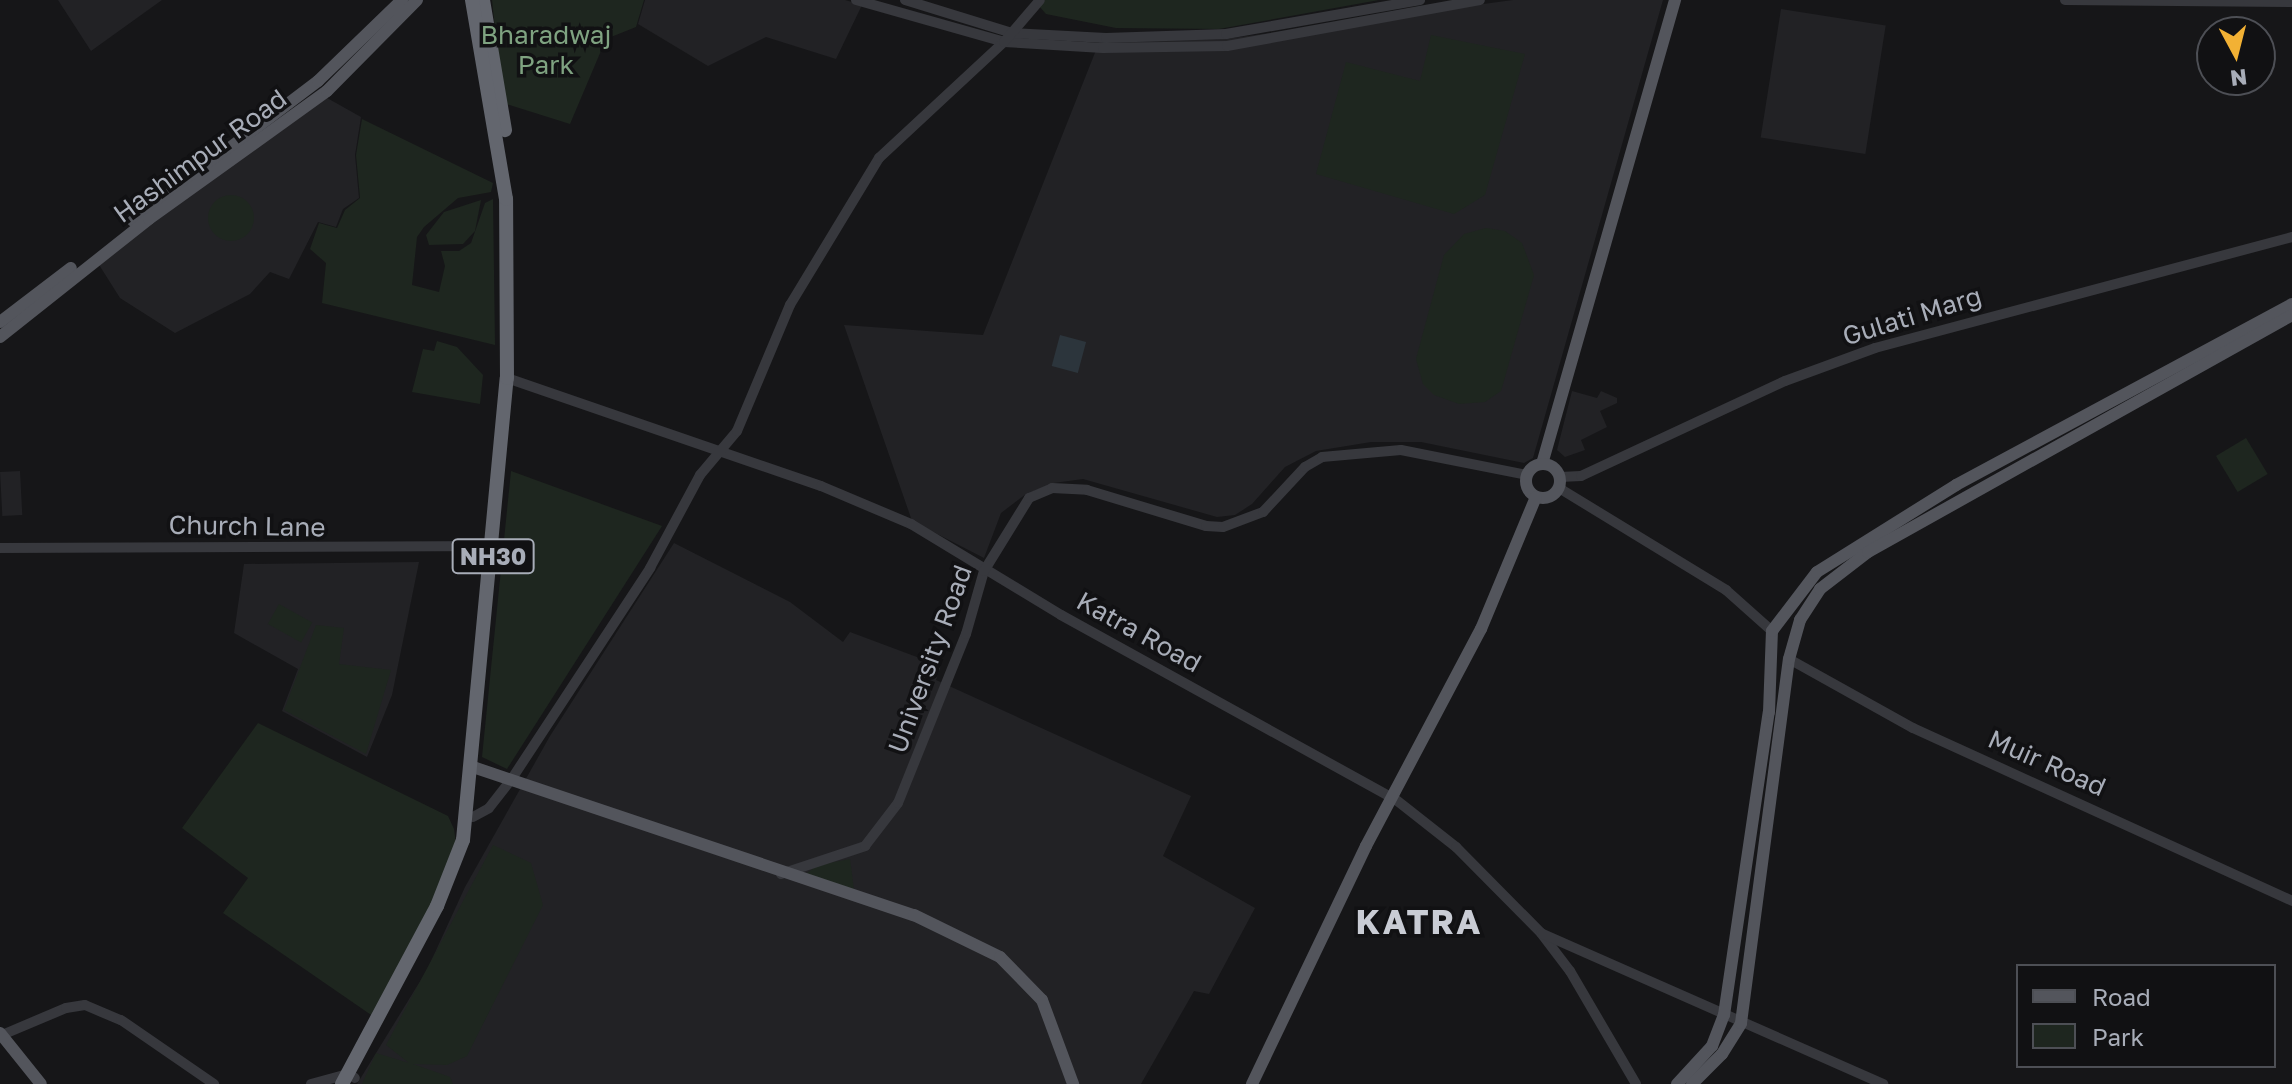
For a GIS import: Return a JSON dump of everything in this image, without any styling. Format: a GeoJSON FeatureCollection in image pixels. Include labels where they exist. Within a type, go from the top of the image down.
{"type":"FeatureCollection","features":[{"type":"Feature","properties":{"kind":"highway"},"geometry":{"type":"LineString","coordinates":[[349,1080],[450,877],[463,840],[473,767],[498,546],[510,379],[511,172],[473,1]]}},
{"type":"Feature","properties":{"kind":"highway"},"geometry":{"type":"LineString","coordinates":[[349,1080],[458,878],[473,817],[473,767]]}},
{"type":"Feature","properties":{"kind":"main road"},"geometry":{"type":"LineString","coordinates":[[0,328],[318,81],[402,0]]}},
{"type":"Feature","properties":{"kind":"main road","name":"Hashimpur Road"},"geometry":{"type":"LineString","coordinates":[[0,337],[68,276],[327,91],[417,0]]}},
{"type":"Feature","properties":{"kind":"main road"},"geometry":{"type":"LineString","coordinates":[[1542,464],[1553,467],[1560,482],[1550,497],[1536,497],[1527,488],[1527,475],[1542,464],[1675,0]]}},
{"type":"Feature","properties":{"kind":"main road"},"geometry":{"type":"LineString","coordinates":[[1669,23],[1682,0]]}},
{"type":"Feature","properties":{"kind":"main road"},"geometry":{"type":"LineString","coordinates":[[0,322],[68,276]]}},
{"type":"Feature","properties":{"kind":"main road"},"geometry":{"type":"LineString","coordinates":[[1677,1084],[1712,1046],[1724,1015],[1769,712],[1768,659],[1774,628],[1817,572],[1956,485],[2292,304]]}},
{"type":"Feature","properties":{"kind":"main road"},"geometry":{"type":"LineString","coordinates":[[1692,1084],[1722,1054],[1741,1023],[1788,664],[1798,630],[1820,589],[1868,552],[2292,315]]}},
{"type":"Feature","properties":{"kind":"main road"},"geometry":{"type":"LineString","coordinates":[[1252,1084],[1359,859],[1395,799],[1481,629],[1536,497]]}},
{"type":"Feature","properties":{"kind":"main road"},"geometry":{"type":"LineString","coordinates":[[1774,628],[1794,622],[1798,630]]}},
{"type":"Feature","properties":{"kind":"main road"},"geometry":{"type":"LineString","coordinates":[[1768,659],[1771,668],[1788,664]]}},
{"type":"Feature","properties":{"kind":"main road"},"geometry":{"type":"LineString","coordinates":[[473,767],[781,874],[914,915],[1000,957],[1042,1000],[1073,1084]]}},
{"type":"Feature","properties":{"kind":"main road"},"geometry":{"type":"LineString","coordinates":[[1,1034],[41,1084]]}},
{"type":"Feature","properties":{"kind":"street"},"geometry":{"type":"LineString","coordinates":[[856,0],[1004,42],[1227,46],[1480,0]]}},
{"type":"Feature","properties":{"kind":"street"},"geometry":{"type":"LineString","coordinates":[[905,0],[1012,33],[1106,38],[1226,34],[1420,0]]}},
{"type":"Feature","properties":{"kind":"street"},"geometry":{"type":"LineString","coordinates":[[473,817],[489,808],[511,780],[618,621],[700,475],[723,452],[755,399],[790,305],[879,158],[1004,42],[1040,0]]}},
{"type":"Feature","properties":{"kind":"street"},"geometry":{"type":"LineString","coordinates":[[2065,0],[2292,2]]}},
{"type":"Feature","properties":{"kind":"street","name":"Gulati Marg"},"geometry":{"type":"LineString","coordinates":[[1560,482],[1581,476],[1785,381],[1875,348],[2292,237]]}},
{"type":"Feature","properties":{"kind":"street","name":"Katra Road"},"geometry":{"type":"LineString","coordinates":[[510,379],[723,452],[911,524],[984,571],[1395,799],[1456,847],[1541,933],[1570,971],[1636,1084]]}},
{"type":"Feature","properties":{"kind":"street","name":"University Road"},"geometry":{"type":"LineString","coordinates":[[781,874],[865,846],[898,803],[966,634],[984,571],[1029,498],[1052,488],[1087,490],[1206,526],[1223,527],[1263,512],[1305,467],[1322,457],[1401,450],[1527,475]]}},
{"type":"Feature","properties":{"kind":"street"},"geometry":{"type":"LineString","coordinates":[[1560,482],[1726,590],[1774,628]]}},
{"type":"Feature","properties":{"kind":"street","name":"Church Lane"},"geometry":{"type":"LineString","coordinates":[[0,548],[498,546]]}},
{"type":"Feature","properties":{"kind":"street","name":"Muir Road"},"geometry":{"type":"LineString","coordinates":[[1788,664],[1913,728],[2292,901]]}},
{"type":"Feature","properties":{"kind":"street"},"geometry":{"type":"LineString","coordinates":[[1541,933],[1883,1084]]}},
{"type":"Feature","properties":{"kind":"street"},"geometry":{"type":"LineString","coordinates":[[1,1034],[66,1008],[85,1005],[121,1020],[214,1084]]}},
{"type":"Feature","properties":{"kind":"street"},"geometry":{"type":"LineString","coordinates":[[311,1084],[349,1080]]}},
{"type":"Feature","properties":{"kind":"shaded area"},"geometry":{"type":"Polygon","coordinates":[[[58,0],[162,0],[91,51],[58,0]]]}},
{"type":"Feature","properties":{"kind":"shaded area"},"geometry":{"type":"Polygon","coordinates":[[[645,0],[845,0],[862,5],[836,59],[766,37],[708,66],[638,24],[645,0]]]}},
{"type":"Feature","properties":{"kind":"shaded area"},"geometry":{"type":"Polygon","coordinates":[[[1513,0],[1663,0],[1533,458],[1524,463],[1421,442],[1371,442],[1316,451],[1285,467],[1252,504],[1235,515],[1217,517],[1083,479],[1054,483],[1026,494],[1001,513],[984,558],[912,521],[844,325],[983,335],[1100,40],[1225,39],[1513,0]]]}},
{"type":"Feature","properties":{"kind":"shaded area"},"geometry":{"type":"Polygon","coordinates":[[[1781,9],[1886,26],[1865,154],[1761,137],[1781,9]]]}},
{"type":"Feature","properties":{"kind":"shaded area"},"geometry":{"type":"Polygon","coordinates":[[[320,94],[361,117],[355,155],[359,198],[343,209],[336,227],[318,222],[289,279],[270,272],[250,294],[175,333],[120,298],[96,260],[320,94]]]}},
{"type":"Feature","properties":{"kind":"shaded area"},"geometry":{"type":"Polygon","coordinates":[[[1060,335],[1086,342],[1078,373],[1052,366],[1060,335]]]}},
{"type":"Feature","properties":{"kind":"shaded area"},"geometry":{"type":"Polygon","coordinates":[[[1572,391],[1597,398],[1601,391],[1617,398],[1617,403],[1600,411],[1607,427],[1581,440],[1585,450],[1565,457],[1557,450],[1572,391]]]}},
{"type":"Feature","properties":{"kind":"shaded area"},"geometry":{"type":"Polygon","coordinates":[[[20,471],[22,515],[2,516],[0,472],[20,471]]]}},
{"type":"Feature","properties":{"kind":"shaded area"},"geometry":{"type":"Polygon","coordinates":[[[674,543],[790,602],[843,642],[850,632],[941,666],[936,680],[1191,796],[1163,856],[1255,908],[1209,994],[1194,991],[1141,1084],[357,1084],[427,970],[465,887],[550,736],[674,543]]]}},
{"type":"Feature","properties":{"kind":"shaded area"},"geometry":{"type":"Polygon","coordinates":[[[419,562],[392,695],[367,757],[282,711],[298,669],[234,633],[244,564],[419,562]]]}},
{"type":"Feature","properties":{"kind":"green space","name":"Bharadwaj Park"},"geometry":{"type":"Polygon","coordinates":[[[492,0],[644,0],[636,27],[606,39],[570,124],[503,103],[492,0]]]}},
{"type":"Feature","properties":{"kind":"green space"},"geometry":{"type":"Polygon","coordinates":[[[1045,0],[1379,0],[1219,29],[1116,28],[1046,14],[1039,6],[1045,0]]]}},
{"type":"Feature","properties":{"kind":"green space"},"geometry":{"type":"Polygon","coordinates":[[[1431,35],[1525,54],[1485,195],[1454,214],[1316,174],[1346,62],[1420,81],[1431,35]]]}},
{"type":"Feature","properties":{"kind":"green space"},"geometry":{"type":"Polygon","coordinates":[[[362,119],[493,183],[491,192],[458,198],[424,227],[417,237],[412,285],[439,292],[445,266],[441,251],[459,251],[471,243],[485,203],[493,199],[495,345],[322,303],[326,263],[310,249],[319,223],[337,228],[345,210],[360,198],[356,155],[362,119]]]}},
{"type":"Feature","properties":{"kind":"green space"},"geometry":{"type":"Polygon","coordinates":[[[231,195],[247,202],[254,218],[247,234],[231,241],[215,234],[208,218],[215,202],[231,195]]]}},
{"type":"Feature","properties":{"kind":"green space"},"geometry":{"type":"Polygon","coordinates":[[[481,200],[475,231],[463,244],[429,245],[426,235],[444,212],[481,200]]]}},
{"type":"Feature","properties":{"kind":"green space"},"geometry":{"type":"Polygon","coordinates":[[[1486,228],[1505,231],[1522,243],[1534,275],[1501,391],[1485,402],[1459,404],[1434,395],[1423,384],[1416,359],[1444,255],[1464,234],[1486,228]]]}},
{"type":"Feature","properties":{"kind":"green space"},"geometry":{"type":"Polygon","coordinates":[[[437,341],[457,347],[483,375],[480,404],[412,392],[423,349],[434,351],[437,341]]]}},
{"type":"Feature","properties":{"kind":"green space"},"geometry":{"type":"Polygon","coordinates":[[[2246,438],[2268,474],[2238,492],[2216,456],[2246,438]]]}},
{"type":"Feature","properties":{"kind":"green space"},"geometry":{"type":"Polygon","coordinates":[[[511,471],[662,526],[507,769],[482,757],[511,471]]]}},
{"type":"Feature","properties":{"kind":"green space"},"geometry":{"type":"Polygon","coordinates":[[[279,604],[312,622],[301,643],[268,624],[279,604]]]}},
{"type":"Feature","properties":{"kind":"green space"},"geometry":{"type":"Polygon","coordinates":[[[316,625],[344,628],[339,664],[391,670],[366,754],[284,710],[316,625]]]}},
{"type":"Feature","properties":{"kind":"green space"},"geometry":{"type":"Polygon","coordinates":[[[258,723],[448,816],[454,829],[457,850],[377,1019],[223,913],[248,878],[182,828],[258,723]]]}},
{"type":"Feature","properties":{"kind":"green space"},"geometry":{"type":"Polygon","coordinates":[[[493,845],[531,863],[543,905],[467,1056],[447,1065],[413,1064],[450,1077],[453,1084],[362,1084],[376,1053],[409,1063],[386,1045],[493,845]]]}},
{"type":"Feature","properties":{"kind":"green space"},"geometry":{"type":"Polygon","coordinates":[[[850,859],[854,890],[804,875],[818,865],[850,859]]]}},
{"type":"Feature","properties":{"kind":"district","name":"KATRA"},"geometry":{"type":"Point","coordinates":[1419,922]}}]}
